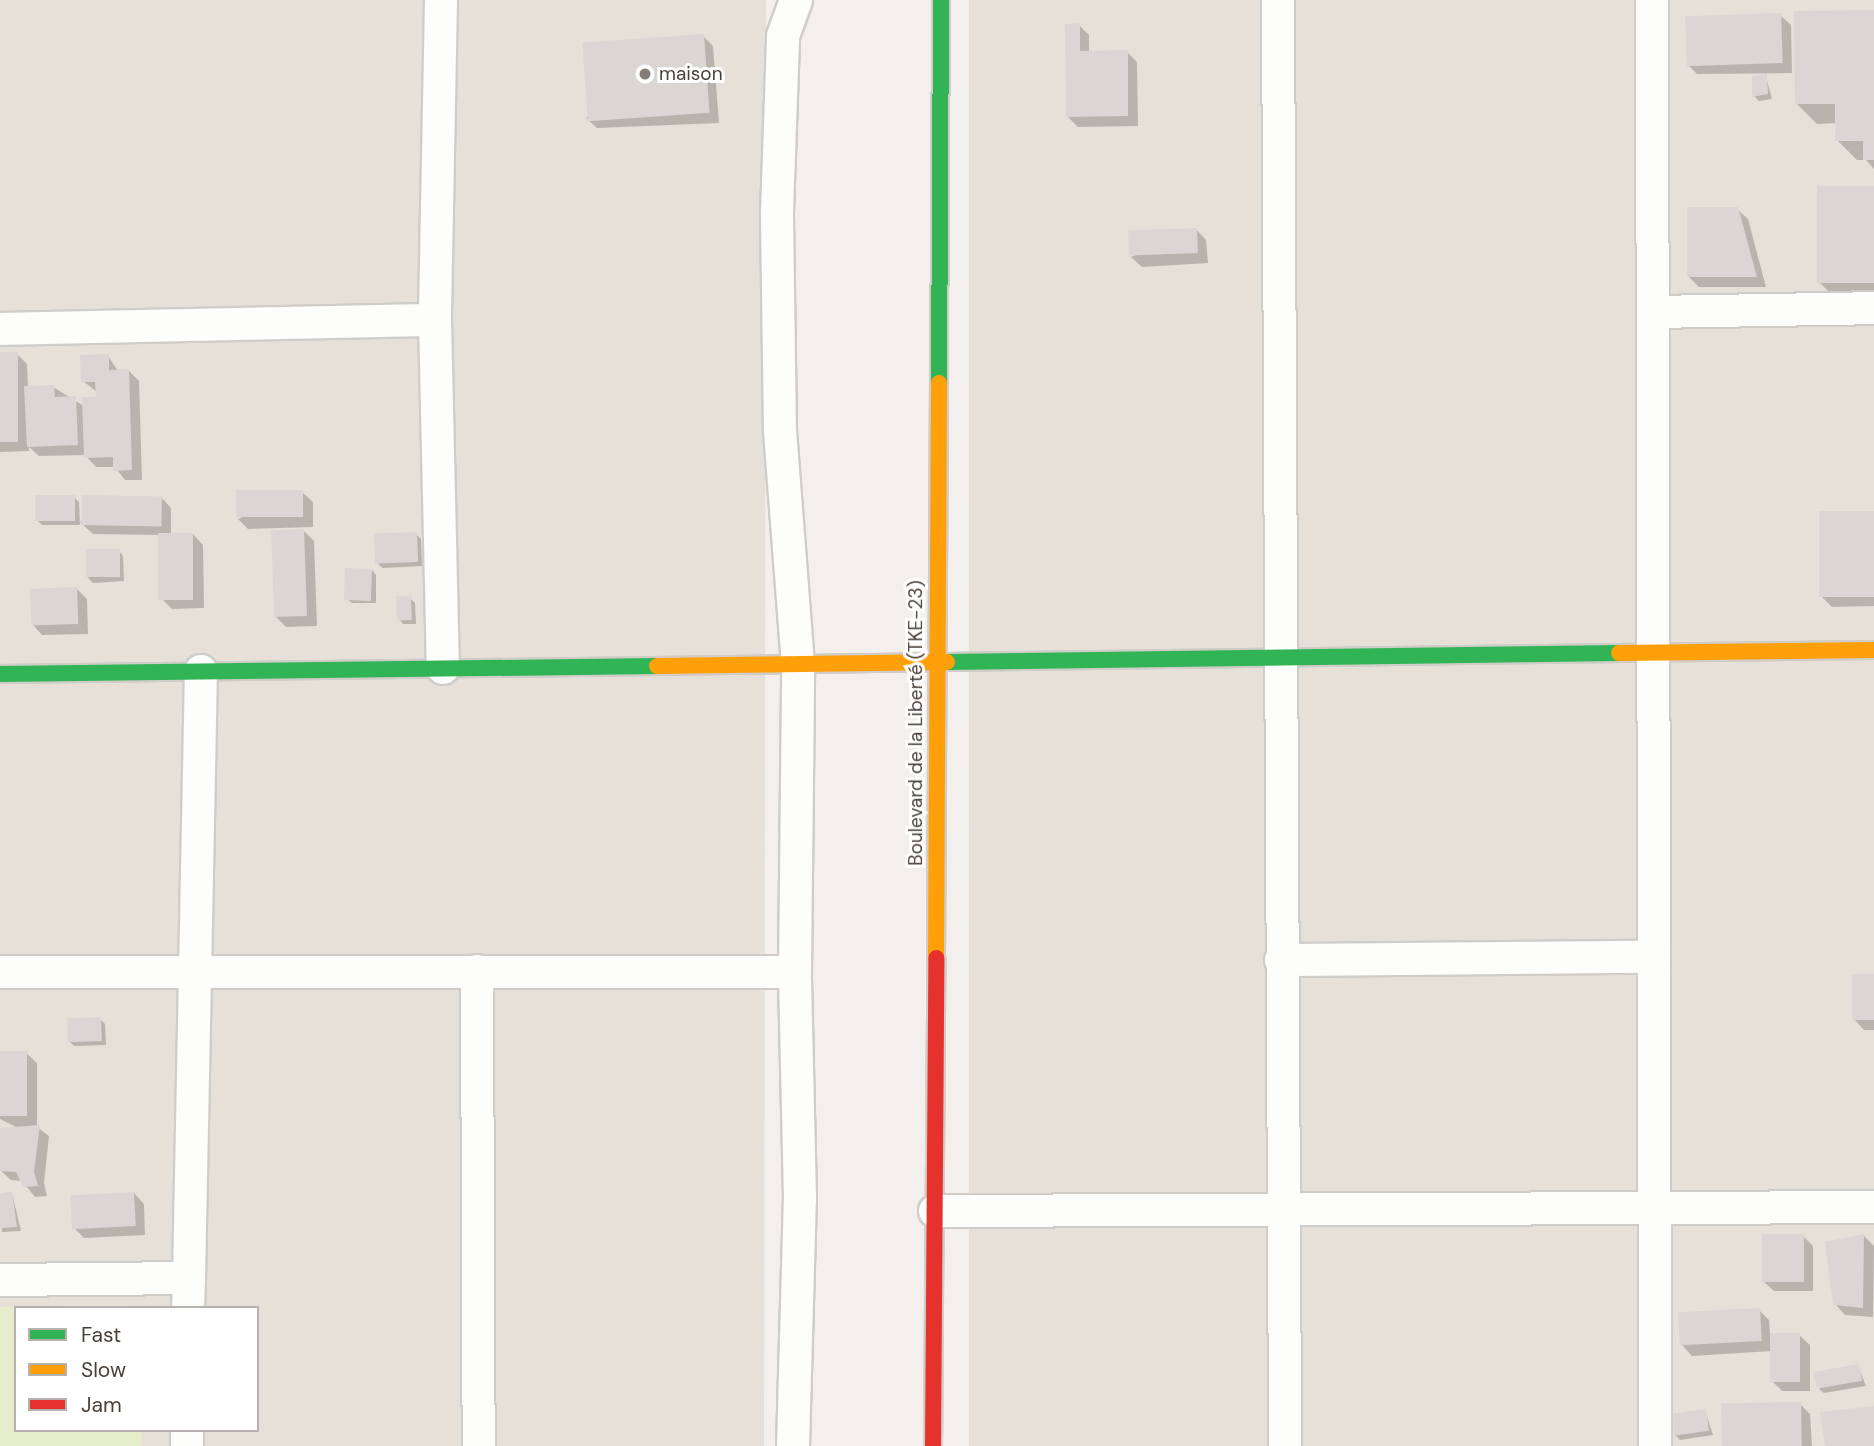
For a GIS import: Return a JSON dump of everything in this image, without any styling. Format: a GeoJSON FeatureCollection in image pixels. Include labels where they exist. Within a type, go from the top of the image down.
{"type":"FeatureCollection","features":[{"type":"Feature","properties":{"kind":"street"},"geometry":{"type":"LineString","coordinates":[[441,0],[435,320],[443,668]]}},
{"type":"Feature","properties":{"kind":"street"},"geometry":{"type":"LineString","coordinates":[[793,1446],[800,1198],[795,972],[798,665],[780,430],[777,212],[783,36],[796,0]]}},
{"type":"Feature","properties":{"kind":"street","name":"Boulevard de la Liberté (TKE-23)"},"geometry":{"type":"LineString","coordinates":[[933,1446],[940,0]]}},
{"type":"Feature","properties":{"kind":"street"},"geometry":{"type":"LineString","coordinates":[[1278,0],[1278,657],[1285,1446]]}},
{"type":"Feature","properties":{"kind":"street"},"geometry":{"type":"LineString","coordinates":[[1653,0],[1655,1446]]}},
{"type":"Feature","properties":{"kind":"street"},"geometry":{"type":"LineString","coordinates":[[1653,312],[1874,308]]}},
{"type":"Feature","properties":{"kind":"street"},"geometry":{"type":"LineString","coordinates":[[0,329],[435,320]]}},
{"type":"Feature","properties":{"kind":"street"},"geometry":{"type":"LineString","coordinates":[[0,674],[1874,650]]}},
{"type":"Feature","properties":{"kind":"street"},"geometry":{"type":"LineString","coordinates":[[0,1280],[188,1293],[201,671]]}},
{"type":"Feature","properties":{"kind":"street"},"geometry":{"type":"LineString","coordinates":[[1281,960],[1654,957]]}},
{"type":"Feature","properties":{"kind":"street"},"geometry":{"type":"LineString","coordinates":[[0,972],[195,969],[795,972]]}},
{"type":"Feature","properties":{"kind":"street"},"geometry":{"type":"LineString","coordinates":[[477,971],[479,1446]]}},
{"type":"Feature","properties":{"kind":"street"},"geometry":{"type":"LineString","coordinates":[[935,1211],[1874,1207]]}},
{"type":"Feature","properties":{"kind":"shaded area"},"geometry":{"type":"Polygon","coordinates":[[[0,0],[766,0],[764,1446],[0,1446],[0,0]]]}},
{"type":"Feature","properties":{"kind":"shaded area"},"geometry":{"type":"Polygon","coordinates":[[[969,0],[1874,0],[1874,1446],[969,1446],[969,0]]]}},
{"type":"Feature","properties":{"kind":"green space"},"geometry":{"type":"Polygon","coordinates":[[[125,1305],[126,1306],[62,1306],[125,1305]]]}},
{"type":"Feature","properties":{"kind":"green space"},"geometry":{"type":"Polygon","coordinates":[[[0,1307],[14,1307],[14,1432],[142,1432],[141,1446],[0,1446],[0,1307]]]}},
{"type":"Feature","properties":{"kind":"building"},"geometry":{"type":"Polygon","coordinates":[[[1874,10],[1874,160],[1863,160],[1863,141],[1835,141],[1835,104],[1795,104],[1794,11],[1874,10]]]}},
{"type":"Feature","properties":{"kind":"building"},"geometry":{"type":"Polygon","coordinates":[[[1781,13],[1783,63],[1687,66],[1685,16],[1781,13]]]}},
{"type":"Feature","properties":{"kind":"building"},"geometry":{"type":"Polygon","coordinates":[[[1080,23],[1080,51],[1128,50],[1128,116],[1066,117],[1065,24],[1080,23]]]}},
{"type":"Feature","properties":{"kind":"building","name":"maison"},"geometry":{"type":"Polygon","coordinates":[[[704,34],[710,113],[588,121],[582,43],[704,34]]]}},
{"type":"Feature","properties":{"kind":"building"},"geometry":{"type":"Polygon","coordinates":[[[1767,74],[1768,94],[1752,97],[1752,76],[1767,74]]]}},
{"type":"Feature","properties":{"kind":"building"},"geometry":{"type":"Polygon","coordinates":[[[1817,186],[1874,186],[1874,283],[1817,283],[1817,186]]]}},
{"type":"Feature","properties":{"kind":"building"},"geometry":{"type":"Polygon","coordinates":[[[1687,207],[1738,207],[1757,277],[1687,277],[1687,207]]]}},
{"type":"Feature","properties":{"kind":"building"},"geometry":{"type":"Polygon","coordinates":[[[1197,228],[1198,253],[1129,255],[1128,230],[1197,228]]]}},
{"type":"Feature","properties":{"kind":"building"},"geometry":{"type":"Polygon","coordinates":[[[0,352],[18,352],[18,442],[0,442],[0,352]]]}},
{"type":"Feature","properties":{"kind":"building"},"geometry":{"type":"Polygon","coordinates":[[[109,354],[109,370],[129,369],[132,470],[113,471],[113,457],[84,458],[82,397],[96,397],[95,382],[81,382],[80,355],[109,354]]]}},
{"type":"Feature","properties":{"kind":"building"},"geometry":{"type":"Polygon","coordinates":[[[54,385],[55,397],[76,396],[78,445],[27,447],[24,386],[54,385]]]}},
{"type":"Feature","properties":{"kind":"building"},"geometry":{"type":"Polygon","coordinates":[[[236,490],[303,490],[303,517],[236,517],[236,490]]]}},
{"type":"Feature","properties":{"kind":"building"},"geometry":{"type":"Polygon","coordinates":[[[35,495],[75,495],[75,521],[35,521],[35,495]]]}},
{"type":"Feature","properties":{"kind":"building"},"geometry":{"type":"Polygon","coordinates":[[[82,495],[162,496],[161,526],[81,525],[82,495]]]}},
{"type":"Feature","properties":{"kind":"building"},"geometry":{"type":"Polygon","coordinates":[[[1819,511],[1874,511],[1874,597],[1819,597],[1819,511]]]}},
{"type":"Feature","properties":{"kind":"building"},"geometry":{"type":"Polygon","coordinates":[[[304,529],[307,616],[274,617],[271,530],[304,529]]]}},
{"type":"Feature","properties":{"kind":"building"},"geometry":{"type":"Polygon","coordinates":[[[417,532],[418,562],[375,563],[374,534],[417,532]]]}},
{"type":"Feature","properties":{"kind":"building"},"geometry":{"type":"Polygon","coordinates":[[[158,533],[193,533],[193,600],[158,600],[158,533]]]}},
{"type":"Feature","properties":{"kind":"building"},"geometry":{"type":"Polygon","coordinates":[[[86,549],[120,549],[120,577],[86,577],[86,549]]]}},
{"type":"Feature","properties":{"kind":"building"},"geometry":{"type":"Polygon","coordinates":[[[345,568],[372,569],[371,601],[344,600],[345,568]]]}},
{"type":"Feature","properties":{"kind":"building"},"geometry":{"type":"Polygon","coordinates":[[[77,587],[78,624],[31,626],[30,589],[77,587]]]}},
{"type":"Feature","properties":{"kind":"building"},"geometry":{"type":"Polygon","coordinates":[[[411,596],[412,620],[397,621],[396,597],[411,596]]]}},
{"type":"Feature","properties":{"kind":"building"},"geometry":{"type":"Polygon","coordinates":[[[1852,974],[1874,974],[1874,1020],[1852,1020],[1852,974]]]}},
{"type":"Feature","properties":{"kind":"building"},"geometry":{"type":"Polygon","coordinates":[[[101,1017],[102,1041],[68,1042],[67,1018],[101,1017]]]}},
{"type":"Feature","properties":{"kind":"building"},"geometry":{"type":"Polygon","coordinates":[[[0,1051],[27,1051],[27,1116],[0,1116],[0,1051]]]}},
{"type":"Feature","properties":{"kind":"building"},"geometry":{"type":"Polygon","coordinates":[[[40,1125],[34,1172],[38,1186],[23,1187],[16,1172],[0,1171],[0,1128],[40,1125]]]}},
{"type":"Feature","properties":{"kind":"building"},"geometry":{"type":"Polygon","coordinates":[[[12,1191],[17,1227],[0,1228],[0,1194],[12,1191]]]}},
{"type":"Feature","properties":{"kind":"building"},"geometry":{"type":"Polygon","coordinates":[[[134,1192],[136,1226],[72,1229],[70,1195],[134,1192]]]}},
{"type":"Feature","properties":{"kind":"building"},"geometry":{"type":"Polygon","coordinates":[[[1762,1234],[1804,1234],[1804,1282],[1762,1282],[1762,1234]]]}},
{"type":"Feature","properties":{"kind":"building"},"geometry":{"type":"Polygon","coordinates":[[[1864,1234],[1863,1308],[1833,1305],[1825,1242],[1864,1234]]]}},
{"type":"Feature","properties":{"kind":"building"},"geometry":{"type":"Polygon","coordinates":[[[1760,1308],[1762,1341],[1680,1345],[1678,1312],[1760,1308]]]}},
{"type":"Feature","properties":{"kind":"building"},"geometry":{"type":"Polygon","coordinates":[[[1770,1333],[1800,1333],[1800,1382],[1770,1382],[1770,1333]]]}},
{"type":"Feature","properties":{"kind":"building"},"geometry":{"type":"Polygon","coordinates":[[[1859,1364],[1862,1381],[1817,1389],[1814,1372],[1859,1364]]]}},
{"type":"Feature","properties":{"kind":"building"},"geometry":{"type":"Polygon","coordinates":[[[1801,1402],[1802,1446],[1722,1446],[1721,1403],[1801,1402]]]}},
{"type":"Feature","properties":{"kind":"building"},"geometry":{"type":"Polygon","coordinates":[[[1874,1406],[1874,1446],[1825,1446],[1820,1412],[1874,1406]]]}},
{"type":"Feature","properties":{"kind":"building"},"geometry":{"type":"Polygon","coordinates":[[[1706,1409],[1709,1431],[1674,1436],[1671,1414],[1706,1409]]]}},
{"type":"Feature","properties":{"kind":"traffic: fast"},"geometry":{"type":"LineString","coordinates":[[939,383],[941,0]]}},
{"type":"Feature","properties":{"kind":"traffic: fast"},"geometry":{"type":"LineString","coordinates":[[947,662],[1619,653]]}},
{"type":"Feature","properties":{"kind":"traffic: fast"},"geometry":{"type":"LineString","coordinates":[[0,674],[657,666]]}},
{"type":"Feature","properties":{"kind":"traffic: slow"},"geometry":{"type":"LineString","coordinates":[[936,958],[939,383]]}},
{"type":"Feature","properties":{"kind":"traffic: slow"},"geometry":{"type":"LineString","coordinates":[[1619,653],[1874,650]]}},
{"type":"Feature","properties":{"kind":"traffic: slow"},"geometry":{"type":"LineString","coordinates":[[657,666],[947,662]]}},
{"type":"Feature","properties":{"kind":"traffic: jam"},"geometry":{"type":"LineString","coordinates":[[933,1446],[936,958]]}},
{"type":"Feature","properties":{"kind":"place","name":"maison"},"geometry":{"type":"Point","coordinates":[645,74]}}]}
